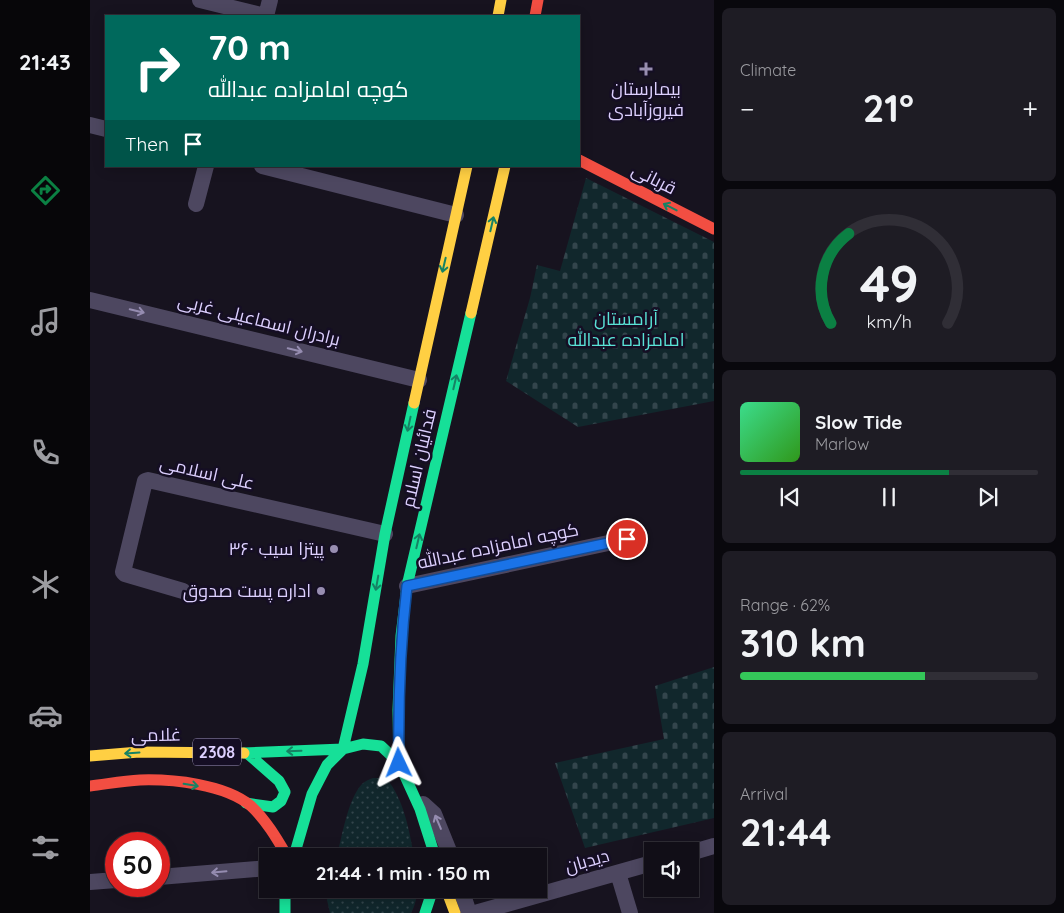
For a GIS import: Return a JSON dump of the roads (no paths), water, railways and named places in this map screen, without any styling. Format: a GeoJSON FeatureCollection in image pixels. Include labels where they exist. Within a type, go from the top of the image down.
{"type":"FeatureCollection","features":[{"type":"Feature","properties":{"kind":"main road"},"geometry":{"type":"LineString","coordinates":[[498,15],[501,0]]}},
{"type":"Feature","properties":{"kind":"main road"},"geometry":{"type":"LineString","coordinates":[[535,15],[538,0]]}},
{"type":"Feature","properties":{"kind":"main road","name":"قربانی"},"geometry":{"type":"LineString","coordinates":[[580,161],[714,229]]}},
{"type":"Feature","properties":{"kind":"main road","name":"فدائیان اسلام"},"geometry":{"type":"LineString","coordinates":[[343,749],[363,664],[385,534],[466,167]]}},
{"type":"Feature","properties":{"kind":"main road","name":"فدائیان اسلام"},"geometry":{"type":"LineString","coordinates":[[399,763],[398,710],[401,636],[407,586],[505,167]]}},
{"type":"Feature","properties":{"kind":"main road","name":"غلامی"},"geometry":{"type":"LineString","coordinates":[[90,756],[139,752],[247,753],[343,749],[363,744],[381,746],[399,763]]}},
{"type":"Feature","properties":{"kind":"main road"},"geometry":{"type":"LineString","coordinates":[[296,848],[312,794],[327,765],[343,749]]}},
{"type":"Feature","properties":{"kind":"main road"},"geometry":{"type":"LineString","coordinates":[[246,803],[273,807],[281,801],[285,792],[279,780],[247,753]]}},
{"type":"Feature","properties":{"kind":"main road"},"geometry":{"type":"LineString","coordinates":[[399,763],[420,809],[432,848]]}},
{"type":"Feature","properties":{"kind":"main road","name":"2308"},"geometry":{"type":"LineString","coordinates":[[90,786],[146,780],[193,784],[228,794],[246,803],[274,832],[283,848]]}},
{"type":"Feature","properties":{"kind":"main road"},"geometry":{"type":"LineString","coordinates":[[278,913],[283,898]]}},
{"type":"Feature","properties":{"kind":"main road"},"geometry":{"type":"LineString","coordinates":[[285,898],[285,913]]}},
{"type":"Feature","properties":{"kind":"main road"},"geometry":{"type":"LineString","coordinates":[[425,913],[430,898]]}},
{"type":"Feature","properties":{"kind":"main road"},"geometry":{"type":"LineString","coordinates":[[449,898],[455,913]]}},
{"type":"Feature","properties":{"kind":"street"},"geometry":{"type":"LineString","coordinates":[[200,0],[262,15]]}},
{"type":"Feature","properties":{"kind":"street"},"geometry":{"type":"LineString","coordinates":[[266,15],[270,0]]}},
{"type":"Feature","properties":{"kind":"street"},"geometry":{"type":"LineString","coordinates":[[90,125],[105,129]]}},
{"type":"Feature","properties":{"kind":"street"},"geometry":{"type":"LineString","coordinates":[[196,204],[206,167]]}},
{"type":"Feature","properties":{"kind":"street"},"geometry":{"type":"LineString","coordinates":[[266,167],[456,215]]}},
{"type":"Feature","properties":{"kind":"street","name":"برادران اسماعیلی غربی"},"geometry":{"type":"LineString","coordinates":[[90,300],[419,380]]}},
{"type":"Feature","properties":{"kind":"street","name":"علی اسلامی"},"geometry":{"type":"LineString","coordinates":[[183,592],[123,572],[144,481],[148,480],[385,534]]}},
{"type":"Feature","properties":{"kind":"street","name":"کوچه امامزاده عبدالله"},"geometry":{"type":"LineString","coordinates":[[407,586],[627,539]]}},
{"type":"Feature","properties":{"kind":"street"},"geometry":{"type":"LineString","coordinates":[[413,796],[434,814],[448,848]]}},
{"type":"Feature","properties":{"kind":"street"},"geometry":{"type":"LineString","coordinates":[[699,850],[714,846]]}},
{"type":"Feature","properties":{"kind":"street","name":"دیدبان"},"geometry":{"type":"LineString","coordinates":[[475,913],[644,865]]}},
{"type":"Feature","properties":{"kind":"street"},"geometry":{"type":"LineString","coordinates":[[170,876],[259,869]]}},
{"type":"Feature","properties":{"kind":"street"},"geometry":{"type":"LineString","coordinates":[[618,873],[630,913]]}},
{"type":"Feature","properties":{"kind":"street"},"geometry":{"type":"LineString","coordinates":[[90,882],[105,881]]}},
{"type":"Feature","properties":{"kind":"street"},"geometry":{"type":"LineString","coordinates":[[464,898],[469,913]]}},
{"type":"Feature","properties":{"kind":"place","name":"بیمارستان فیروزآبادی"},"geometry":{"type":"Point","coordinates":[646,69]}},
{"type":"Feature","properties":{"kind":"place","name":"پیتزا سیب ۳۶۰"},"geometry":{"type":"Point","coordinates":[334,549]}},
{"type":"Feature","properties":{"kind":"place","name":"اداره پست صدوق"},"geometry":{"type":"Point","coordinates":[321,591]}},
{"type":"Feature","properties":{"kind":"park label","name":"آرامستان امامزاده عبدالله"},"geometry":{"type":"Point","coordinates":[626,329]}}]}
